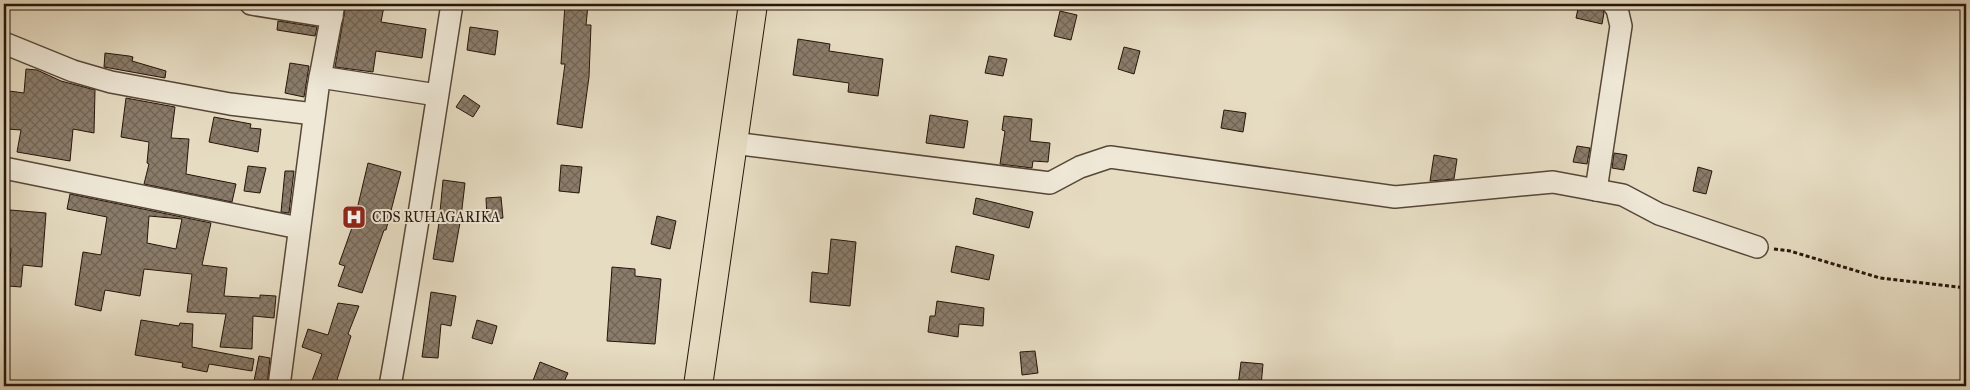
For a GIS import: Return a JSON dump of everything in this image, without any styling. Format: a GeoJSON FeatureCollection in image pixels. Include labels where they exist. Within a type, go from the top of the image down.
{"type":"FeatureCollection","features":[{"type":"Feature","properties":{"kind":"main road"},"geometry":{"type":"LineString","coordinates":[[698,386],[753,4]]}},
{"type":"Feature","properties":{"kind":"street"},"geometry":{"type":"LineString","coordinates":[[251,4],[333,10],[314,114],[279,386]]}},
{"type":"Feature","properties":{"kind":"street"},"geometry":{"type":"LineString","coordinates":[[390,386],[413,257],[420,200],[452,4]]}},
{"type":"Feature","properties":{"kind":"street"},"geometry":{"type":"LineString","coordinates":[[1596,190],[1621,26],[1617,9],[1613,4]]}},
{"type":"Feature","properties":{"kind":"street"},"geometry":{"type":"LineString","coordinates":[[4,43],[73,71],[110,82],[230,104],[314,114]]}},
{"type":"Feature","properties":{"kind":"street"},"geometry":{"type":"LineString","coordinates":[[320,77],[438,95]]}},
{"type":"Feature","properties":{"kind":"street"},"geometry":{"type":"LineString","coordinates":[[733,143],[1050,183],[1080,167],[1110,157],[1395,197],[1553,182],[1623,195],[1659,214],[1757,248]]}},
{"type":"Feature","properties":{"kind":"street"},"geometry":{"type":"LineString","coordinates":[[4,168],[299,228]]}},
{"type":"Feature","properties":{"kind":"path"},"geometry":{"type":"LineString","coordinates":[[1757,248],[1790,251],[1880,278],[1966,288]]}},
{"type":"Feature","properties":{"kind":"building"},"geometry":{"type":"Polygon","coordinates":[[[346,4],[384,6],[381,22],[426,29],[422,58],[376,51],[373,72],[335,67],[346,4]]]}},
{"type":"Feature","properties":{"kind":"building"},"geometry":{"type":"Polygon","coordinates":[[[565,4],[588,5],[586,25],[591,25],[589,77],[582,128],[557,124],[565,64],[561,64],[565,4]]]}},
{"type":"Feature","properties":{"kind":"building"},"geometry":{"type":"Polygon","coordinates":[[[1579,4],[1601,4],[1604,13],[1602,24],[1576,18],[1579,4]]]}},
{"type":"Feature","properties":{"kind":"building"},"geometry":{"type":"Polygon","coordinates":[[[1060,11],[1077,15],[1071,40],[1054,36],[1060,11]]]}},
{"type":"Feature","properties":{"kind":"building"},"geometry":{"type":"Polygon","coordinates":[[[278,21],[317,27],[315,36],[277,30],[278,21]]]}},
{"type":"Feature","properties":{"kind":"building"},"geometry":{"type":"Polygon","coordinates":[[[470,27],[498,31],[495,55],[467,50],[470,27]]]}},
{"type":"Feature","properties":{"kind":"building"},"geometry":{"type":"Polygon","coordinates":[[[798,39],[830,44],[829,51],[883,59],[878,96],[848,92],[849,83],[793,75],[798,39]]]}},
{"type":"Feature","properties":{"kind":"building"},"geometry":{"type":"Polygon","coordinates":[[[1124,47],[1140,51],[1134,74],[1118,69],[1124,47]]]}},
{"type":"Feature","properties":{"kind":"building"},"geometry":{"type":"Polygon","coordinates":[[[105,53],[133,57],[132,61],[166,71],[165,78],[104,67],[105,53]]]}},
{"type":"Feature","properties":{"kind":"building"},"geometry":{"type":"Polygon","coordinates":[[[989,56],[1007,59],[1003,76],[985,73],[989,56]]]}},
{"type":"Feature","properties":{"kind":"building"},"geometry":{"type":"Polygon","coordinates":[[[290,63],[309,66],[304,97],[285,93],[290,63]]]}},
{"type":"Feature","properties":{"kind":"building"},"geometry":{"type":"Polygon","coordinates":[[[26,69],[37,70],[61,81],[95,90],[94,133],[73,129],[70,161],[17,152],[21,130],[7,129],[9,91],[24,93],[26,69]]]}},
{"type":"Feature","properties":{"kind":"building"},"geometry":{"type":"Polygon","coordinates":[[[464,95],[480,106],[473,117],[456,107],[464,95]]]}},
{"type":"Feature","properties":{"kind":"building"},"geometry":{"type":"Polygon","coordinates":[[[126,98],[175,107],[171,138],[189,139],[186,174],[236,184],[232,202],[144,184],[149,164],[147,163],[149,142],[121,137],[126,98]]]}},
{"type":"Feature","properties":{"kind":"building"},"geometry":{"type":"Polygon","coordinates":[[[1224,110],[1246,113],[1243,132],[1221,128],[1224,110]]]}},
{"type":"Feature","properties":{"kind":"building"},"geometry":{"type":"Polygon","coordinates":[[[930,115],[968,121],[964,148],[926,143],[930,115]]]}},
{"type":"Feature","properties":{"kind":"building"},"geometry":{"type":"Polygon","coordinates":[[[1004,116],[1032,119],[1030,141],[1050,143],[1048,162],[1033,161],[1032,168],[1000,164],[1005,131],[1002,130],[1004,116]]]}},
{"type":"Feature","properties":{"kind":"building"},"geometry":{"type":"Polygon","coordinates":[[[214,117],[251,124],[250,128],[261,129],[258,152],[209,142],[214,117]]]}},
{"type":"Feature","properties":{"kind":"building"},"geometry":{"type":"Polygon","coordinates":[[[1577,146],[1590,148],[1587,164],[1573,162],[1577,146]]]}},
{"type":"Feature","properties":{"kind":"building"},"geometry":{"type":"Polygon","coordinates":[[[1614,153],[1627,155],[1624,170],[1612,168],[1614,153]]]}},
{"type":"Feature","properties":{"kind":"building"},"geometry":{"type":"Polygon","coordinates":[[[1434,155],[1457,159],[1454,179],[1430,181],[1434,155]]]}},
{"type":"Feature","properties":{"kind":"building"},"geometry":{"type":"Polygon","coordinates":[[[368,163],[401,172],[386,230],[384,230],[362,293],[338,286],[345,266],[339,264],[354,222],[368,163]]]}},
{"type":"Feature","properties":{"kind":"building"},"geometry":{"type":"Polygon","coordinates":[[[561,165],[582,167],[579,193],[559,191],[561,165]]]}},
{"type":"Feature","properties":{"kind":"building"},"geometry":{"type":"Polygon","coordinates":[[[248,166],[266,168],[260,193],[244,191],[248,166]]]}},
{"type":"Feature","properties":{"kind":"building"},"geometry":{"type":"Polygon","coordinates":[[[1698,167],[1712,171],[1706,194],[1693,191],[1698,167]]]}},
{"type":"Feature","properties":{"kind":"building"},"geometry":{"type":"Polygon","coordinates":[[[285,171],[294,171],[289,213],[281,212],[285,171]]]}},
{"type":"Feature","properties":{"kind":"building"},"geometry":{"type":"Polygon","coordinates":[[[443,180],[465,183],[453,262],[433,259],[443,180]]]}},
{"type":"Feature","properties":{"kind":"building"},"geometry":{"type":"Polygon","coordinates":[[[70,194],[211,223],[202,265],[227,268],[224,296],[260,298],[260,295],[276,296],[274,318],[253,316],[252,349],[220,347],[226,314],[187,312],[192,274],[144,269],[140,296],[105,290],[101,311],[75,305],[83,252],[101,255],[107,217],[67,209],[70,194]],[[149,216],[147,243],[176,249],[182,219],[149,216]]]}},
{"type":"Feature","properties":{"kind":"building"},"geometry":{"type":"Polygon","coordinates":[[[501,197],[503,218],[487,219],[486,198],[501,197]]]}},
{"type":"Feature","properties":{"kind":"building"},"geometry":{"type":"Polygon","coordinates":[[[976,198],[1033,212],[1029,228],[973,214],[976,198]]]}},
{"type":"Feature","properties":{"kind":"building"},"geometry":{"type":"Polygon","coordinates":[[[10,210],[46,213],[42,267],[23,265],[21,287],[8,286],[11,249],[4,248],[10,210]]]}},
{"type":"Feature","properties":{"kind":"building"},"geometry":{"type":"Polygon","coordinates":[[[657,216],[676,221],[670,249],[651,244],[657,216]]]}},
{"type":"Feature","properties":{"kind":"building"},"geometry":{"type":"Polygon","coordinates":[[[831,239],[856,242],[850,306],[810,302],[812,272],[828,274],[831,239]]]}},
{"type":"Feature","properties":{"kind":"building"},"geometry":{"type":"Polygon","coordinates":[[[956,246],[994,255],[989,280],[951,272],[956,246]]]}},
{"type":"Feature","properties":{"kind":"building"},"geometry":{"type":"Polygon","coordinates":[[[612,267],[635,269],[635,276],[661,279],[655,344],[607,341],[612,267]]]}},
{"type":"Feature","properties":{"kind":"building"},"geometry":{"type":"Polygon","coordinates":[[[431,292],[456,296],[451,326],[441,324],[438,358],[422,357],[431,292]]]}},
{"type":"Feature","properties":{"kind":"building"},"geometry":{"type":"Polygon","coordinates":[[[937,301],[984,308],[983,326],[959,324],[958,337],[928,332],[930,316],[935,316],[937,301]]]}},
{"type":"Feature","properties":{"kind":"building"},"geometry":{"type":"Polygon","coordinates":[[[338,303],[359,306],[348,334],[351,336],[335,386],[310,386],[322,354],[302,347],[308,329],[328,335],[338,303]]]}},
{"type":"Feature","properties":{"kind":"building"},"geometry":{"type":"Polygon","coordinates":[[[141,320],[179,326],[180,323],[193,324],[192,347],[254,359],[252,371],[209,364],[207,372],[182,367],[183,363],[135,355],[141,320]]]}},
{"type":"Feature","properties":{"kind":"building"},"geometry":{"type":"Polygon","coordinates":[[[477,320],[497,326],[492,344],[472,338],[477,320]]]}},
{"type":"Feature","properties":{"kind":"building"},"geometry":{"type":"Polygon","coordinates":[[[1035,351],[1038,373],[1022,375],[1020,352],[1035,351]]]}},
{"type":"Feature","properties":{"kind":"building"},"geometry":{"type":"Polygon","coordinates":[[[259,356],[270,358],[267,386],[253,386],[259,356]]]}},
{"type":"Feature","properties":{"kind":"building"},"geometry":{"type":"Polygon","coordinates":[[[540,362],[568,373],[562,386],[531,386],[540,362]]]}},
{"type":"Feature","properties":{"kind":"building"},"geometry":{"type":"Polygon","coordinates":[[[1241,362],[1263,364],[1261,386],[1238,386],[1241,362]]]}},
{"type":"Feature","properties":{"kind":"place","name":"CDS RUHAGARIKA"},"geometry":{"type":"Point","coordinates":[354,217]}}]}
